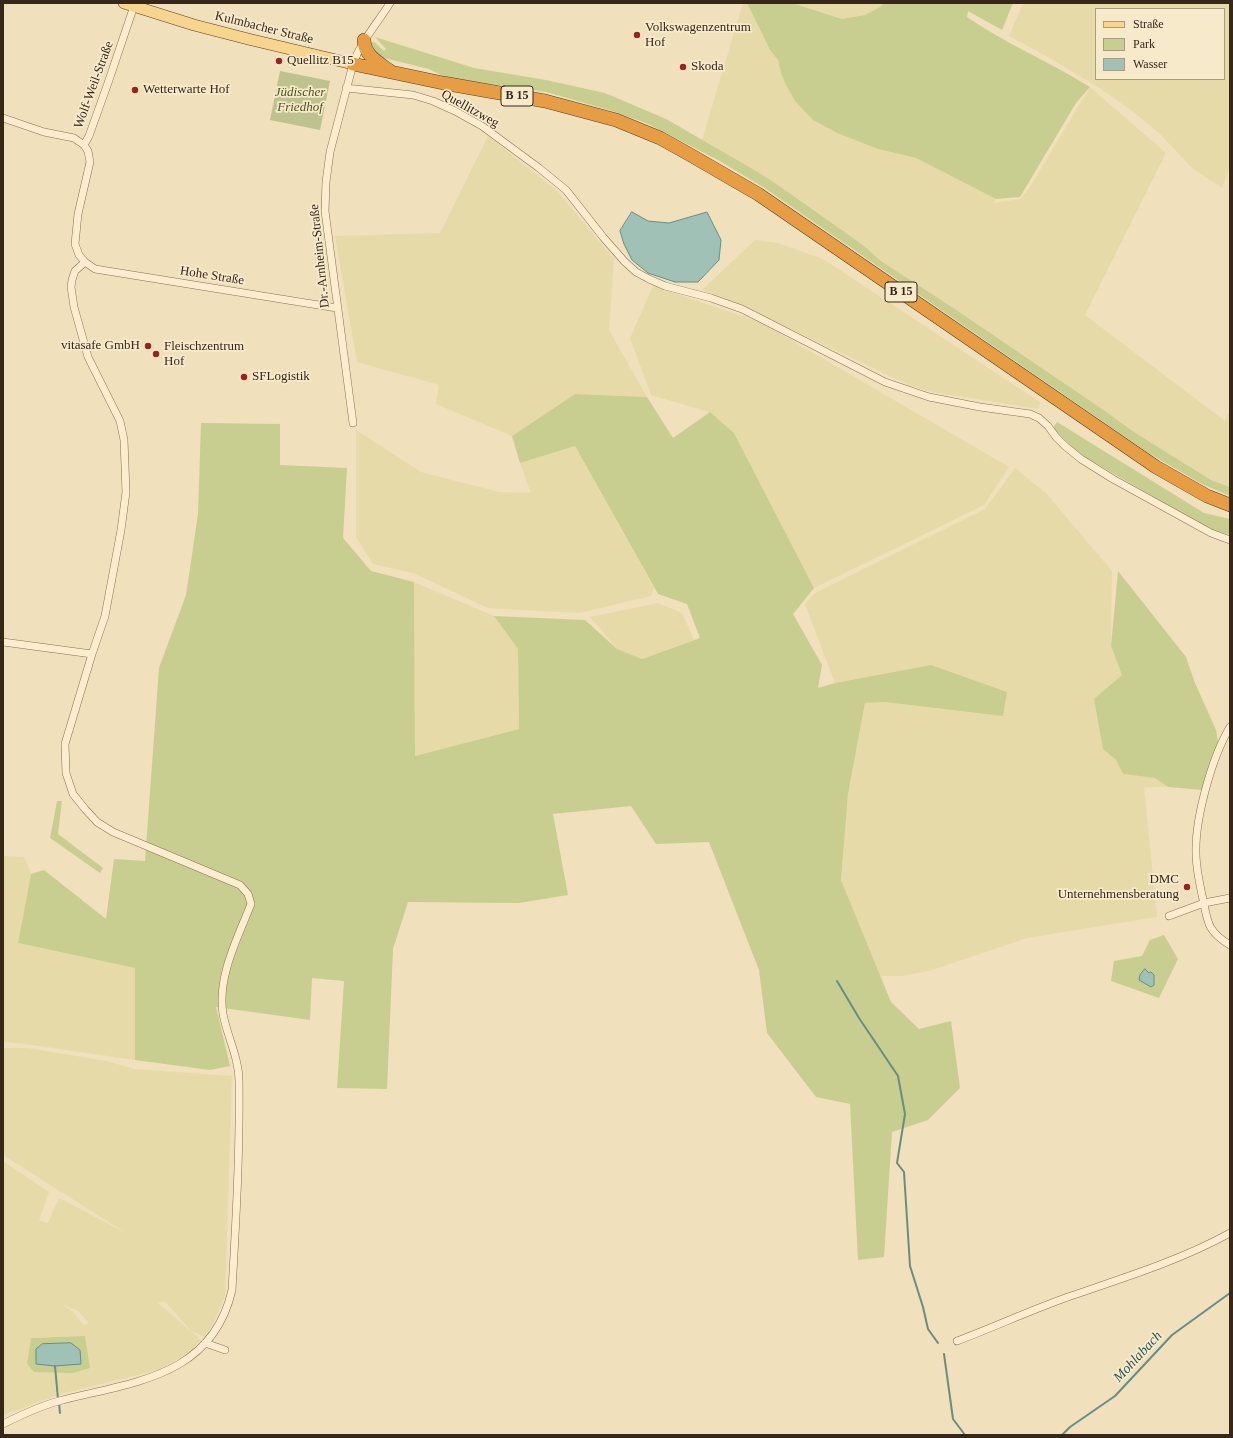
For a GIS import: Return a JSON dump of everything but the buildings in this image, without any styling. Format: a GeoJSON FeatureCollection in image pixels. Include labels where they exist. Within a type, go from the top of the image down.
{"type":"FeatureCollection","features":[{"type":"Feature","properties":{"kind":"highway"},"geometry":{"type":"LineString","coordinates":[[364,40],[365,48],[369,55],[393,73]]}},
{"type":"Feature","properties":{"kind":"highway","name":"B 15"},"geometry":{"type":"LineString","coordinates":[[353,64],[393,73],[560,104],[616,120],[674,146],[758,194],[1156,467],[1207,496],[1230,505]]}},
{"type":"Feature","properties":{"kind":"main road","name":"Kulmbacher Straße"},"geometry":{"type":"LineString","coordinates":[[129,4],[194,25],[353,64]]}},
{"type":"Feature","properties":{"kind":"street","name":"Dr.-Arnheim-Straße"},"geometry":{"type":"LineString","coordinates":[[353,423],[325,211],[326,182],[330,152],[353,64],[364,40],[390,3]]}},
{"type":"Feature","properties":{"kind":"street","name":"Wolf-Weil-Straße"},"geometry":{"type":"LineString","coordinates":[[85,262],[79,255],[75,244],[78,214],[90,162],[88,151],[84,145],[94,123],[129,4]]}},
{"type":"Feature","properties":{"kind":"street","name":"Quellitzweg"},"geometry":{"type":"LineString","coordinates":[[346,88],[413,95],[433,101],[455,111],[494,136],[539,168],[566,190],[624,261],[636,272],[649,279],[665,286],[711,298],[742,309],[885,382],[929,397],[980,407],[1030,414],[1039,418],[1065,446],[1113,479],[1211,533],[1230,540]]}},
{"type":"Feature","properties":{"kind":"street"},"geometry":{"type":"LineString","coordinates":[[3,118],[44,132],[74,138],[84,145]]}},
{"type":"Feature","properties":{"kind":"street"},"geometry":{"type":"LineString","coordinates":[[3,1424],[28,1412],[57,1401],[147,1380],[172,1369],[194,1354],[213,1334],[222,1320],[232,1290],[239,1077],[223,1014],[222,1000],[227,964],[251,904],[248,894],[240,885],[113,832],[97,822],[73,794],[66,774],[65,744],[105,616],[121,530],[126,492],[124,440],[120,421],[88,357],[74,307],[71,287],[72,280],[75,271],[85,262]]}},
{"type":"Feature","properties":{"kind":"street","name":"Hohe Straße"},"geometry":{"type":"LineString","coordinates":[[85,262],[95,269],[337,308]]}},
{"type":"Feature","properties":{"kind":"street"},"geometry":{"type":"LineString","coordinates":[[3,642],[92,654]]}},
{"type":"Feature","properties":{"kind":"street"},"geometry":{"type":"LineString","coordinates":[[1230,727],[1216,757],[1204,798],[1197,828],[1196,853],[1206,920],[1217,936],[1230,945]]}},
{"type":"Feature","properties":{"kind":"street"},"geometry":{"type":"LineString","coordinates":[[1169,916],[1204,904],[1230,898]]}},
{"type":"Feature","properties":{"kind":"street"},"geometry":{"type":"LineString","coordinates":[[957,1341],[1067,1298],[1132,1276],[1211,1243],[1230,1232]]}},
{"type":"Feature","properties":{"kind":"street"},"geometry":{"type":"LineString","coordinates":[[205,1343],[226,1350]]}},
{"type":"Feature","properties":{"kind":"shaded area"},"geometry":{"type":"Polygon","coordinates":[[[743,3],[747,3],[770,50],[778,60],[781,73],[813,120],[837,133],[878,149],[916,158],[996,199],[993,203],[1020,199],[1028,190],[1090,87],[1166,153],[1085,315],[1225,421],[1230,410],[1230,487],[1211,480],[1134,432],[952,307],[881,261],[863,245],[778,185],[702,140],[743,3]]]}},
{"type":"Feature","properties":{"kind":"shaded area"},"geometry":{"type":"Polygon","coordinates":[[[792,3],[884,3],[880,7],[865,15],[842,19],[792,3]]]}},
{"type":"Feature","properties":{"kind":"shaded area"},"geometry":{"type":"Polygon","coordinates":[[[1023,3],[1230,3],[1230,166],[1222,188],[1192,168],[1161,135],[1135,113],[1101,89],[1009,36],[1023,3]]]}},
{"type":"Feature","properties":{"kind":"shaded area"},"geometry":{"type":"Polygon","coordinates":[[[488,136],[556,190],[614,259],[609,330],[647,397],[575,394],[512,436],[436,404],[439,385],[357,362],[335,236],[440,233],[488,136]]]}},
{"type":"Feature","properties":{"kind":"shaded area"},"geometry":{"type":"Polygon","coordinates":[[[755,240],[778,243],[823,259],[1040,402],[1038,409],[932,392],[909,385],[744,307],[702,290],[755,240]]]}},
{"type":"Feature","properties":{"kind":"shaded area"},"geometry":{"type":"Polygon","coordinates":[[[653,286],[760,322],[1009,467],[984,505],[814,588],[734,433],[709,412],[651,395],[630,338],[653,286]]]}},
{"type":"Feature","properties":{"kind":"shaded area"},"geometry":{"type":"Polygon","coordinates":[[[356,430],[421,472],[499,492],[531,493],[520,463],[575,446],[654,588],[651,596],[579,613],[488,608],[413,573],[373,564],[356,537],[356,430]]]}},
{"type":"Feature","properties":{"kind":"shaded area"},"geometry":{"type":"Polygon","coordinates":[[[1015,468],[1046,493],[1112,571],[1111,646],[1122,675],[1103,749],[1116,760],[1123,774],[1155,778],[1168,787],[1144,787],[1157,917],[1027,938],[932,970],[903,976],[880,976],[841,880],[848,794],[865,703],[885,702],[931,665],[835,683],[805,604],[815,593],[985,509],[1015,468]]]}},
{"type":"Feature","properties":{"kind":"shaded area"},"geometry":{"type":"Polygon","coordinates":[[[414,582],[494,616],[518,649],[519,729],[415,756],[414,582]]]}},
{"type":"Feature","properties":{"kind":"shaded area"},"geometry":{"type":"Polygon","coordinates":[[[658,603],[682,613],[694,640],[642,659],[617,649],[590,617],[658,603]]]}},
{"type":"Feature","properties":{"kind":"shaded area"},"geometry":{"type":"Polygon","coordinates":[[[3,856],[24,857],[31,874],[18,943],[135,968],[135,1060],[3,1042],[3,856]]]}},
{"type":"Feature","properties":{"kind":"shaded area"},"geometry":{"type":"Polygon","coordinates":[[[3,1048],[28,1048],[107,1061],[134,1069],[232,1076],[225,1296],[216,1318],[205,1337],[191,1331],[165,1301],[158,1303],[201,1340],[186,1355],[158,1370],[61,1394],[3,1415],[3,1161],[49,1192],[39,1220],[48,1223],[59,1198],[126,1233],[3,1155],[3,1048]],[[62,1305],[71,1310],[84,1325],[89,1323],[77,1310],[62,1305]],[[85,1336],[31,1338],[27,1364],[90,1368],[85,1336]]]}},
{"type":"Feature","properties":{"kind":"green space"},"geometry":{"type":"Polygon","coordinates":[[[747,3],[792,3],[842,19],[865,15],[880,7],[884,3],[1013,3],[1002,30],[968,11],[967,17],[997,36],[1090,87],[1076,103],[1020,197],[996,199],[916,158],[878,149],[837,133],[813,120],[795,101],[781,73],[778,60],[770,50],[747,3]]]}},
{"type":"Feature","properties":{"kind":"green space"},"geometry":{"type":"Polygon","coordinates":[[[375,37],[474,68],[546,80],[605,93],[666,119],[778,185],[863,245],[881,261],[952,307],[1134,432],[1211,480],[1230,487],[1230,496],[1202,484],[1150,454],[763,187],[718,160],[646,123],[609,110],[546,92],[443,76],[429,69],[376,56],[370,43],[371,42],[374,42],[384,51],[386,49],[375,37]]]}},
{"type":"Feature","properties":{"kind":"green space","name":"Jüdischer Friedhof"},"geometry":{"type":"Polygon","coordinates":[[[280,71],[330,81],[320,130],[270,120],[280,71]]]}},
{"type":"Feature","properties":{"kind":"green space"},"geometry":{"type":"Polygon","coordinates":[[[575,394],[647,397],[673,438],[710,412],[734,433],[814,588],[793,614],[822,665],[818,688],[835,683],[931,665],[1007,692],[1003,716],[885,702],[865,703],[848,794],[841,880],[891,1002],[919,1029],[951,1021],[960,1088],[928,1120],[892,1132],[884,1257],[858,1260],[850,1104],[816,1097],[767,1033],[759,970],[709,842],[656,844],[631,806],[553,814],[568,895],[519,903],[408,902],[393,949],[387,1089],[337,1088],[344,981],[312,978],[310,1020],[216,1007],[230,1066],[210,1070],[135,1060],[135,968],[18,943],[31,874],[44,870],[106,919],[114,859],[145,861],[159,668],[186,595],[198,514],[201,423],[280,424],[280,465],[347,468],[343,538],[371,571],[414,582],[415,756],[519,729],[518,649],[494,616],[585,620],[617,649],[642,659],[700,638],[687,604],[658,594],[575,446],[520,463],[512,436],[575,394]]]}},
{"type":"Feature","properties":{"kind":"green space"},"geometry":{"type":"Polygon","coordinates":[[[1057,422],[1204,513],[1230,519],[1230,535],[1209,529],[1078,453],[1053,428],[1057,422]]]}},
{"type":"Feature","properties":{"kind":"green space"},"geometry":{"type":"Polygon","coordinates":[[[1118,571],[1186,657],[1195,683],[1216,730],[1218,742],[1203,790],[1168,787],[1155,778],[1123,774],[1116,760],[1103,749],[1094,699],[1122,675],[1111,646],[1118,571]]]}},
{"type":"Feature","properties":{"kind":"green space"},"geometry":{"type":"Polygon","coordinates":[[[57,801],[62,801],[58,834],[103,868],[100,873],[50,838],[57,801]]]}},
{"type":"Feature","properties":{"kind":"green space"},"geometry":{"type":"Polygon","coordinates":[[[1164,935],[1178,959],[1159,998],[1111,981],[1114,961],[1142,956],[1150,940],[1164,935]]]}},
{"type":"Feature","properties":{"kind":"green space"},"geometry":{"type":"Polygon","coordinates":[[[85,1336],[90,1368],[73,1373],[34,1372],[27,1364],[31,1338],[85,1336]]]}},
{"type":"Feature","properties":{"kind":"water"},"geometry":{"type":"Polygon","coordinates":[[[632,212],[648,221],[669,223],[707,212],[721,240],[719,260],[698,282],[675,282],[648,273],[632,260],[624,244],[620,231],[632,212]]]}},
{"type":"Feature","properties":{"kind":"water"},"geometry":{"type":"Polygon","coordinates":[[[1145,969],[1154,975],[1154,985],[1151,987],[1139,980],[1140,975],[1145,969]]]}},
{"type":"Feature","properties":{"kind":"water"},"geometry":{"type":"Polygon","coordinates":[[[71,1343],[80,1350],[81,1364],[55,1366],[36,1364],[36,1349],[42,1344],[71,1343]]]}},
{"type":"Feature","properties":{"kind":"waterway"},"geometry":{"type":"LineString","coordinates":[[837,981],[859,1018],[898,1076],[905,1114],[897,1163],[904,1172],[910,1266],[923,1307],[928,1329],[938,1343]]}},
{"type":"Feature","properties":{"kind":"waterway","name":"Mohlabach"},"geometry":{"type":"LineString","coordinates":[[1062,1435],[1070,1427],[1115,1396],[1172,1335],[1230,1293]]}},
{"type":"Feature","properties":{"kind":"waterway"},"geometry":{"type":"LineString","coordinates":[[944,1354],[953,1419],[965,1435]]}},
{"type":"Feature","properties":{"kind":"waterway"},"geometry":{"type":"LineString","coordinates":[[55,1366],[58,1399]]}},
{"type":"Feature","properties":{"kind":"waterway"},"geometry":{"type":"LineString","coordinates":[[59,1403],[60,1413]]}},
{"type":"Feature","properties":{"kind":"place","name":"Volkswagenzentrum Hof"},"geometry":{"type":"Point","coordinates":[637,35]}},
{"type":"Feature","properties":{"kind":"place","name":"Quellitz B15"},"geometry":{"type":"Point","coordinates":[279,61]}},
{"type":"Feature","properties":{"kind":"place","name":"Skoda"},"geometry":{"type":"Point","coordinates":[683,67]}},
{"type":"Feature","properties":{"kind":"place","name":"Wetterwarte Hof"},"geometry":{"type":"Point","coordinates":[135,90]}},
{"type":"Feature","properties":{"kind":"place","name":"vitasafe GmbH"},"geometry":{"type":"Point","coordinates":[148,346]}},
{"type":"Feature","properties":{"kind":"place","name":"Fleischzentrum Hof"},"geometry":{"type":"Point","coordinates":[156,354]}},
{"type":"Feature","properties":{"kind":"place","name":"SFLogistik"},"geometry":{"type":"Point","coordinates":[244,377]}},
{"type":"Feature","properties":{"kind":"place","name":"DMC Unternehmensberatung"},"geometry":{"type":"Point","coordinates":[1187,887]}}]}
